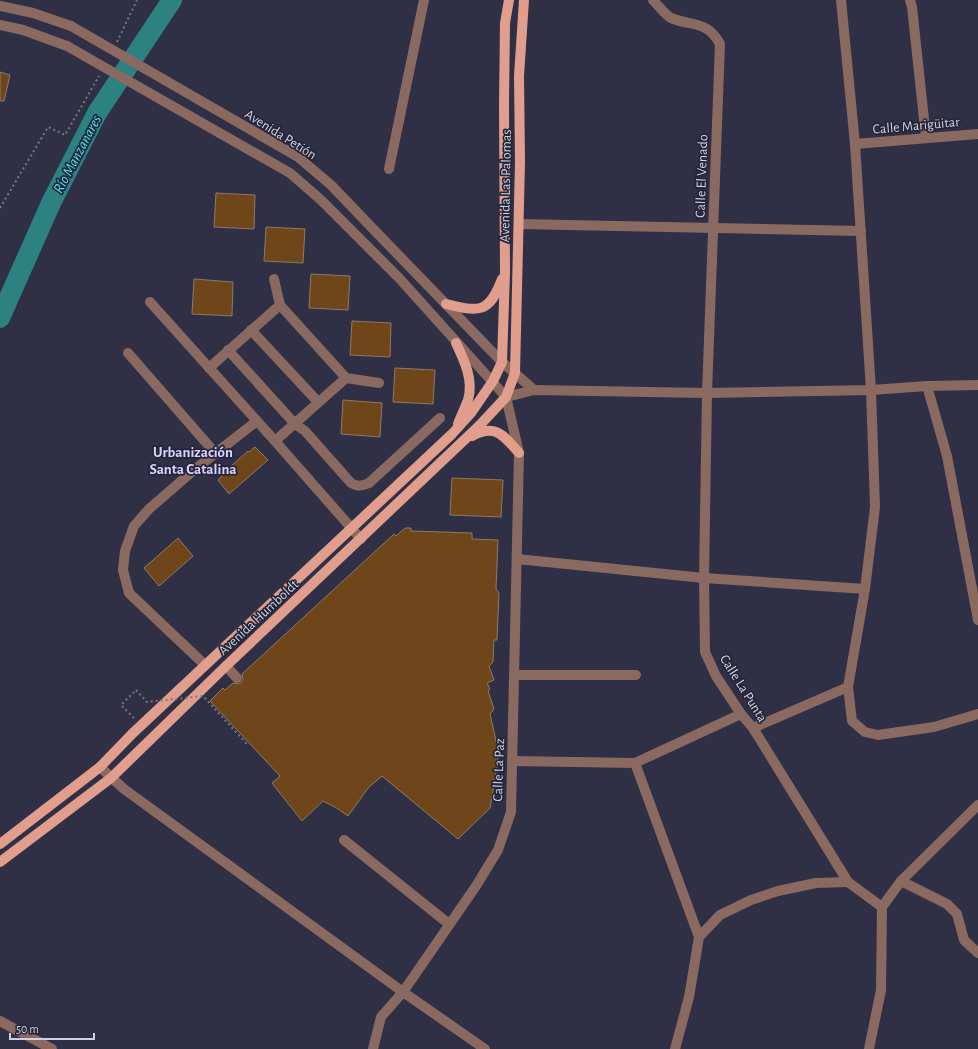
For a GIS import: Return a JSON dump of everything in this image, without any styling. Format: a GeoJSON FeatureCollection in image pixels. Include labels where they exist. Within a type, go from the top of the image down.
{"type":"FeatureCollection","features":[{"type":"Feature","properties":{"kind":"main road","name":"Avenida Las Palomas"},"geometry":{"type":"LineString","coordinates":[[502,362],[505,272],[505,23],[509,0]]}},
{"type":"Feature","properties":{"kind":"main road","name":"Avenida Las Palomas"},"geometry":{"type":"LineString","coordinates":[[516,373],[520,162],[519,76],[524,0]]}},
{"type":"Feature","properties":{"kind":"main road"},"geometry":{"type":"LineString","coordinates":[[446,304],[469,309],[483,308],[492,301],[505,272]]}},
{"type":"Feature","properties":{"kind":"main road"},"geometry":{"type":"LineString","coordinates":[[456,342],[468,371],[470,384],[468,399],[456,429]]}},
{"type":"Feature","properties":{"kind":"main road","name":"Avenida Humboldt"},"geometry":{"type":"LineString","coordinates":[[0,844],[100,766],[456,429],[472,413],[493,381],[502,362]]}},
{"type":"Feature","properties":{"kind":"main road","name":"Avenida Humboldt"},"geometry":{"type":"LineString","coordinates":[[0,862],[111,778],[226,666],[464,440],[506,397],[516,373]]}},
{"type":"Feature","properties":{"kind":"main road"},"geometry":{"type":"LineString","coordinates":[[464,440],[482,431],[494,430],[503,435],[519,452]]}},
{"type":"Feature","properties":{"kind":"main road"},"geometry":{"type":"LineString","coordinates":[[0,844],[10,854]]}},
{"type":"Feature","properties":{"kind":"street"},"geometry":{"type":"LineString","coordinates":[[389,169],[424,0]]}},
{"type":"Feature","properties":{"kind":"street","name":"Calle El Venado"},"geometry":{"type":"LineString","coordinates":[[653,0],[670,17],[708,29],[720,44],[706,393]]}},
{"type":"Feature","properties":{"kind":"street"},"geometry":{"type":"LineString","coordinates":[[841,0],[855,144],[861,231],[871,390],[875,507],[865,589],[848,688],[852,721],[865,732],[878,735],[934,727],[978,714]]}},
{"type":"Feature","properties":{"kind":"street"},"geometry":{"type":"LineString","coordinates":[[910,0],[926,138]]}},
{"type":"Feature","properties":{"kind":"street","name":"Avenida Petión"},"geometry":{"type":"LineString","coordinates":[[0,6],[33,13],[71,26],[298,158],[331,185],[502,362],[534,390]]}},
{"type":"Feature","properties":{"kind":"street","name":"Avenida Petión"},"geometry":{"type":"LineString","coordinates":[[0,25],[23,30],[67,46],[290,173],[321,200],[400,279],[506,397]]}},
{"type":"Feature","properties":{"kind":"street","name":"Calle Marigüitar"},"geometry":{"type":"LineString","coordinates":[[855,144],[978,134]]}},
{"type":"Feature","properties":{"kind":"street"},"geometry":{"type":"LineString","coordinates":[[519,224],[861,231]]}},
{"type":"Feature","properties":{"kind":"street"},"geometry":{"type":"LineString","coordinates":[[274,279],[280,305],[346,378],[379,383]]}},
{"type":"Feature","properties":{"kind":"street"},"geometry":{"type":"LineString","coordinates":[[150,302],[361,539]]}},
{"type":"Feature","properties":{"kind":"street"},"geometry":{"type":"LineString","coordinates":[[209,368],[280,305]]}},
{"type":"Feature","properties":{"kind":"street"},"geometry":{"type":"LineString","coordinates":[[251,330],[318,402]]}},
{"type":"Feature","properties":{"kind":"street"},"geometry":{"type":"LineString","coordinates":[[228,350],[294,424],[305,431],[351,483],[356,486],[370,483],[440,418]]}},
{"type":"Feature","properties":{"kind":"street"},"geometry":{"type":"LineString","coordinates":[[128,354],[216,454]]}},
{"type":"Feature","properties":{"kind":"street"},"geometry":{"type":"LineString","coordinates":[[275,441],[346,378]]}},
{"type":"Feature","properties":{"kind":"street"},"geometry":{"type":"LineString","coordinates":[[927,386],[947,456],[978,620]]}},
{"type":"Feature","properties":{"kind":"street"},"geometry":{"type":"LineString","coordinates":[[506,397],[534,390],[706,393],[871,390],[927,386],[978,386]]}},
{"type":"Feature","properties":{"kind":"street","name":"Calle La Punta"},"geometry":{"type":"LineString","coordinates":[[706,393],[704,578],[705,652],[716,676],[741,714],[753,728],[848,882],[882,907]]}},
{"type":"Feature","properties":{"kind":"street","name":"Calle La Paz"},"geometry":{"type":"LineString","coordinates":[[374,1049],[381,1017],[403,992],[498,850],[511,812],[519,452],[506,397]]}},
{"type":"Feature","properties":{"kind":"street"},"geometry":{"type":"LineString","coordinates":[[205,665],[129,593],[123,570],[125,551],[134,526],[149,509],[257,421]]}},
{"type":"Feature","properties":{"kind":"street"},"geometry":{"type":"LineString","coordinates":[[517,559],[704,578],[865,589]]}},
{"type":"Feature","properties":{"kind":"street"},"geometry":{"type":"LineString","coordinates":[[226,666],[237,678]]}},
{"type":"Feature","properties":{"kind":"street"},"geometry":{"type":"LineString","coordinates":[[514,675],[636,675]]}},
{"type":"Feature","properties":{"kind":"street"},"geometry":{"type":"LineString","coordinates":[[753,728],[848,688]]}},
{"type":"Feature","properties":{"kind":"street"},"geometry":{"type":"LineString","coordinates":[[512,761],[635,763],[741,714]]}},
{"type":"Feature","properties":{"kind":"street"},"geometry":{"type":"LineString","coordinates":[[635,763],[699,937],[689,997],[675,1049]]}},
{"type":"Feature","properties":{"kind":"street"},"geometry":{"type":"LineString","coordinates":[[100,766],[124,789],[403,992],[485,1049]]}},
{"type":"Feature","properties":{"kind":"street"},"geometry":{"type":"LineString","coordinates":[[869,1049],[880,990],[882,907],[901,881],[978,804]]}},
{"type":"Feature","properties":{"kind":"street"},"geometry":{"type":"LineString","coordinates":[[344,840],[449,924]]}},
{"type":"Feature","properties":{"kind":"street"},"geometry":{"type":"LineString","coordinates":[[901,881],[947,904],[957,914],[964,940],[978,953]]}},
{"type":"Feature","properties":{"kind":"street"},"geometry":{"type":"LineString","coordinates":[[699,937],[720,915],[751,900],[778,891],[816,883],[848,882]]}},
{"type":"Feature","properties":{"kind":"street"},"geometry":{"type":"LineString","coordinates":[[0,1021],[52,1049]]}},
{"type":"Feature","properties":{"kind":"path"},"geometry":{"type":"LineString","coordinates":[[0,208],[48,127],[64,135],[98,79]]}},
{"type":"Feature","properties":{"kind":"path"},"geometry":{"type":"LineString","coordinates":[[141,726],[122,705],[136,690],[147,702],[203,696],[246,743],[248,742]]}},
{"type":"Feature","properties":{"kind":"building"},"geometry":{"type":"Polygon","coordinates":[[[0,72],[10,75],[4,101],[0,101],[0,72]]]}},
{"type":"Feature","properties":{"kind":"building"},"geometry":{"type":"Polygon","coordinates":[[[216,193],[255,195],[254,229],[214,227],[216,193]]]}},
{"type":"Feature","properties":{"kind":"building"},"geometry":{"type":"Polygon","coordinates":[[[266,227],[305,229],[303,263],[264,261],[266,227]]]}},
{"type":"Feature","properties":{"kind":"building"},"geometry":{"type":"Polygon","coordinates":[[[311,274],[350,276],[348,310],[309,308],[311,274]]]}},
{"type":"Feature","properties":{"kind":"building"},"geometry":{"type":"Polygon","coordinates":[[[194,279],[233,282],[232,316],[192,314],[194,279]]]}},
{"type":"Feature","properties":{"kind":"building"},"geometry":{"type":"Polygon","coordinates":[[[352,321],[391,323],[390,357],[350,355],[352,321]]]}},
{"type":"Feature","properties":{"kind":"building"},"geometry":{"type":"Polygon","coordinates":[[[395,368],[435,370],[433,404],[393,402],[395,368]]]}},
{"type":"Feature","properties":{"kind":"building"},"geometry":{"type":"Polygon","coordinates":[[[343,400],[382,403],[380,437],[341,434],[343,400]]]}},
{"type":"Feature","properties":{"kind":"building"},"geometry":{"type":"Polygon","coordinates":[[[255,447],[268,460],[229,494],[218,480],[222,476],[221,475],[248,451],[249,452],[255,447]]]}},
{"type":"Feature","properties":{"kind":"building"},"geometry":{"type":"Polygon","coordinates":[[[452,478],[503,480],[501,517],[450,515],[452,478]]]}},
{"type":"Feature","properties":{"kind":"building"},"geometry":{"type":"Polygon","coordinates":[[[405,528],[411,528],[411,531],[472,533],[472,539],[498,540],[496,589],[499,593],[497,640],[494,640],[493,662],[489,666],[494,680],[487,683],[490,689],[488,691],[494,709],[490,714],[497,745],[498,761],[490,808],[458,839],[382,776],[369,787],[348,816],[323,801],[302,821],[272,783],[280,776],[210,701],[223,688],[225,690],[233,683],[241,683],[243,680],[242,674],[394,534],[396,536],[405,528]]]}},
{"type":"Feature","properties":{"kind":"building"},"geometry":{"type":"Polygon","coordinates":[[[178,538],[193,556],[159,586],[144,568],[178,538]]]}},
{"type":"Feature","properties":{"kind":"waterway","name":"Río Manzanares"},"geometry":{"type":"LineString","coordinates":[[0,318],[51,203],[97,113],[172,0]]}},
{"type":"Feature","properties":{"kind":"district","name":"Urbanización Santa Catalina"},"geometry":{"type":"Point","coordinates":[193,460]}}]}
